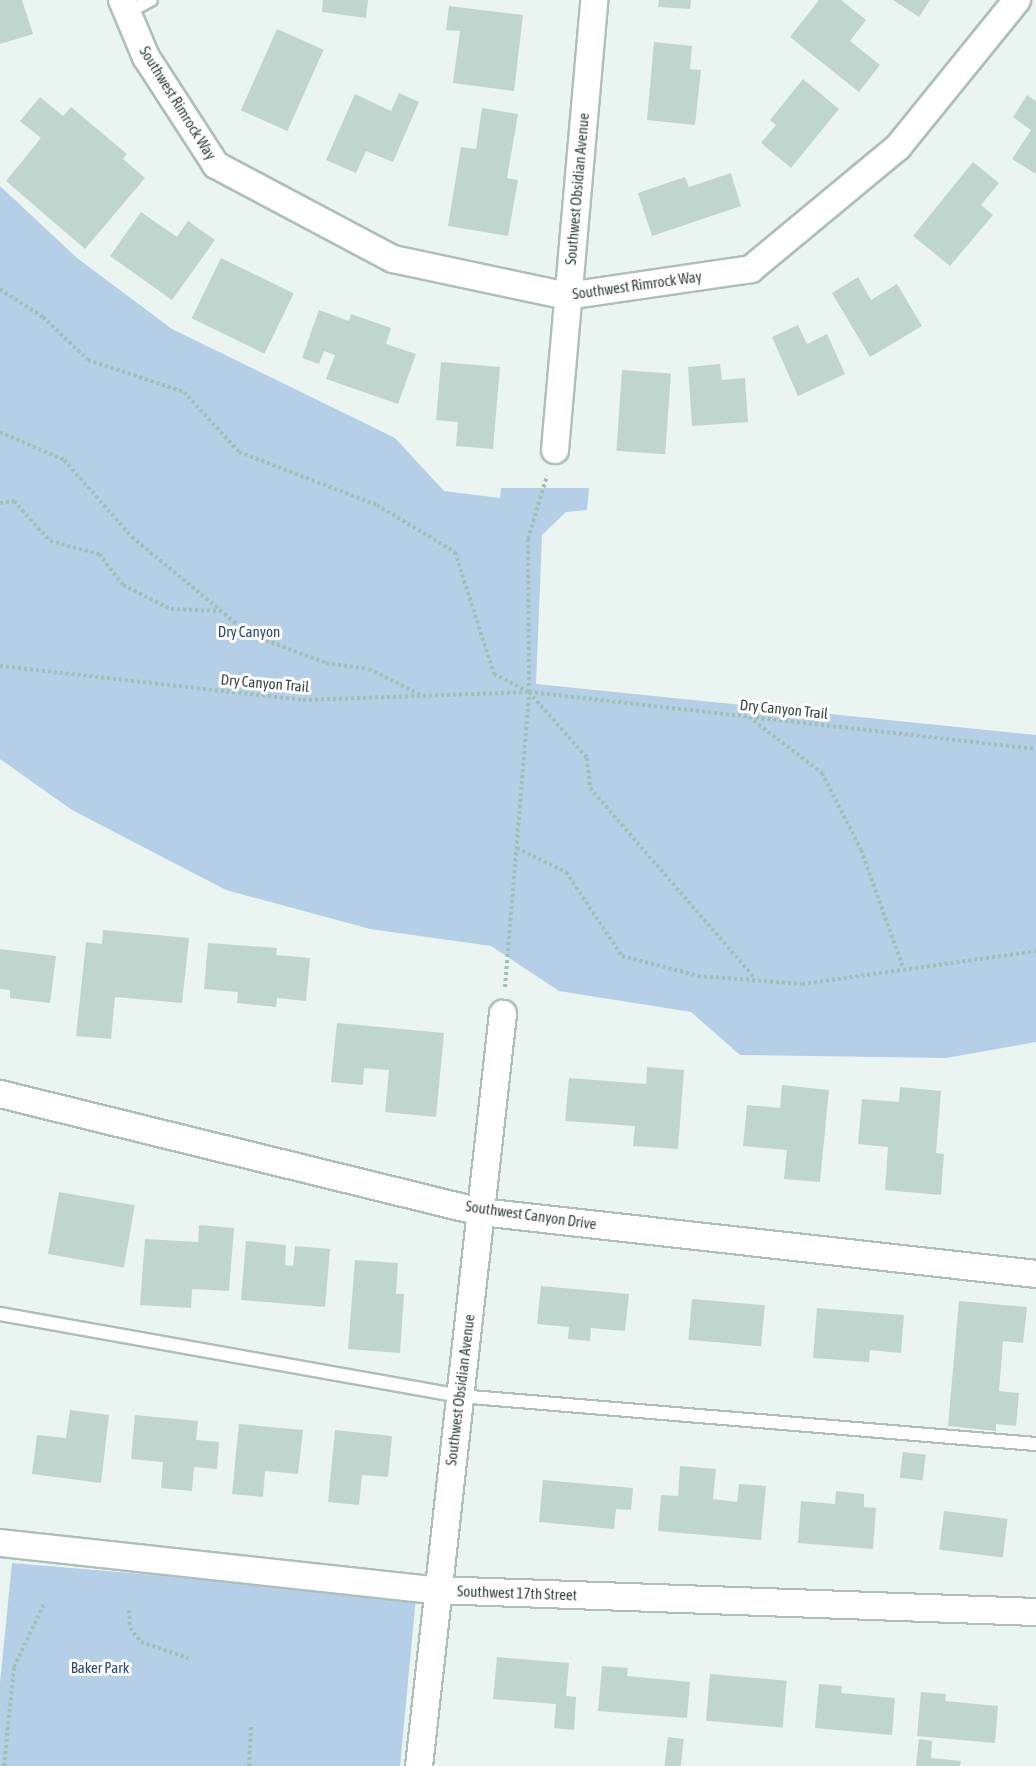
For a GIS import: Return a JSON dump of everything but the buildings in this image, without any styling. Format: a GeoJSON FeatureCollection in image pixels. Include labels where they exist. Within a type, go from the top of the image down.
{"type":"FeatureCollection","features":[{"type":"Feature","properties":{"kind":"street","name":"Southwest Obsidian Avenue"},"geometry":{"type":"LineString","coordinates":[[555,450],[594,0]]}},
{"type":"Feature","properties":{"kind":"street","name":"Southwest Rimrock Way"},"geometry":{"type":"LineString","coordinates":[[125,6],[146,57],[216,165],[393,259],[567,296],[751,269],[898,147],[1017,0]]}},
{"type":"Feature","properties":{"kind":"street","name":"Southwest Obsidian Avenue"},"geometry":{"type":"LineString","coordinates":[[419,1766],[436,1590],[503,1014]]}},
{"type":"Feature","properties":{"kind":"street","name":"Southwest Canyon Drive"},"geometry":{"type":"LineString","coordinates":[[0,1094],[481,1212],[1036,1274]]}},
{"type":"Feature","properties":{"kind":"street","name":"Southwest 17th Street"},"geometry":{"type":"LineString","coordinates":[[0,1543],[436,1590],[1036,1612]]}},
{"type":"Feature","properties":{"kind":"lane"},"geometry":{"type":"LineString","coordinates":[[125,6],[151,0]]}},
{"type":"Feature","properties":{"kind":"lane"},"geometry":{"type":"LineString","coordinates":[[0,1314],[459,1396],[1036,1444]]}},
{"type":"Feature","properties":{"kind":"path"},"geometry":{"type":"LineString","coordinates":[[0,289],[43,317],[88,360],[184,392],[239,452],[377,506],[455,552],[494,674],[529,692],[587,758],[590,789],[754,977]]}},
{"type":"Feature","properties":{"kind":"path"},"geometry":{"type":"LineString","coordinates":[[0,432],[64,460],[132,537],[249,634],[326,663],[369,669],[422,696]]}},
{"type":"Feature","properties":{"kind":"path"},"geometry":{"type":"LineString","coordinates":[[503,1014],[529,692],[528,539],[555,450]]}},
{"type":"Feature","properties":{"kind":"path"},"geometry":{"type":"LineString","coordinates":[[0,503],[14,501],[50,541],[99,554],[123,585],[142,595],[171,609],[222,611]]}},
{"type":"Feature","properties":{"kind":"path","name":"Dry Canyon Trail"},"geometry":{"type":"LineString","coordinates":[[0,666],[303,700],[529,692],[1036,749]]}},
{"type":"Feature","properties":{"kind":"path"},"geometry":{"type":"LineString","coordinates":[[747,717],[822,773],[861,850],[903,967]]}},
{"type":"Feature","properties":{"kind":"path"},"geometry":{"type":"LineString","coordinates":[[517,848],[566,872],[622,956],[698,975],[754,977],[802,984],[903,967],[1036,951]]}},
{"type":"Feature","properties":{"kind":"path"},"geometry":{"type":"LineString","coordinates":[[4,1766],[14,1667],[45,1602]]}},
{"type":"Feature","properties":{"kind":"path"},"geometry":{"type":"LineString","coordinates":[[129,1610],[130,1628],[141,1641],[188,1658]]}},
{"type":"Feature","properties":{"kind":"path"},"geometry":{"type":"LineString","coordinates":[[249,1766],[251,1725]]}},
{"type":"Feature","properties":{"kind":"green space","name":"Dry Canyon"},"geometry":{"type":"Polygon","coordinates":[[[0,186],[77,258],[172,329],[395,438],[444,491],[500,498],[501,488],[589,488],[587,510],[566,512],[542,535],[536,684],[1036,735],[1036,1042],[946,1058],[740,1055],[691,1012],[559,991],[491,946],[370,929],[226,890],[72,810],[0,759],[0,186]]]}},
{"type":"Feature","properties":{"kind":"green space","name":"Baker Park"},"geometry":{"type":"Polygon","coordinates":[[[12,1563],[416,1597],[400,1766],[0,1766],[0,1683],[12,1563]]]}}]}
